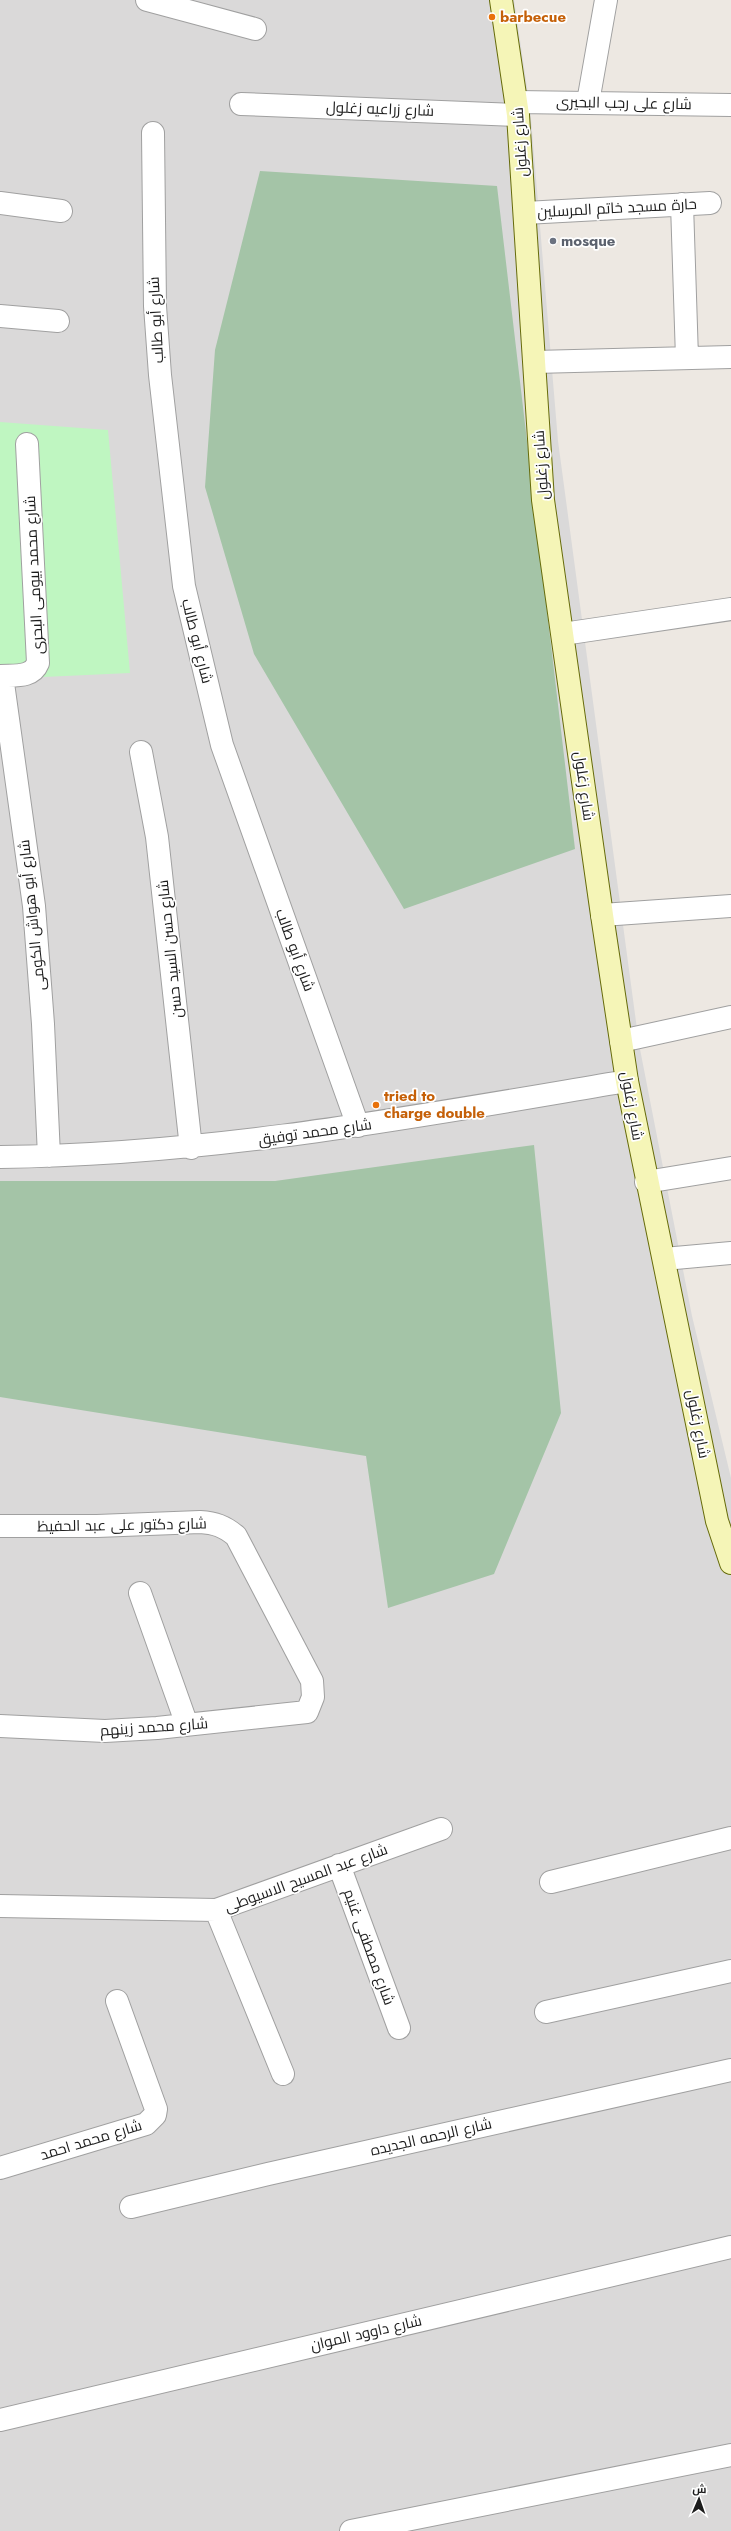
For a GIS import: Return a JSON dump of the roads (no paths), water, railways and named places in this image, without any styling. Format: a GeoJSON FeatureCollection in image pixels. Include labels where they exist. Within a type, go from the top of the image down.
{"type":"FeatureCollection","features":[{"type":"Feature","properties":{"kind":"street"},"geometry":{"type":"LineString","coordinates":[[147,0],[255,28]]}},
{"type":"Feature","properties":{"kind":"street","name":"شارع زغلول"},"geometry":{"type":"LineString","coordinates":[[501,0],[518,108],[544,500],[602,915],[627,1081],[646,1182],[664,1259],[717,1521],[731,1563]]}},
{"type":"Feature","properties":{"kind":"street"},"geometry":{"type":"LineString","coordinates":[[588,102],[606,0]]}},
{"type":"Feature","properties":{"kind":"street","name":"شارع على رجب البحيرى"},"geometry":{"type":"LineString","coordinates":[[518,108],[588,102],[731,105]]}},
{"type":"Feature","properties":{"kind":"street","name":"شارع زراعيه زغلول"},"geometry":{"type":"LineString","coordinates":[[241,104],[518,108]]}},
{"type":"Feature","properties":{"kind":"street","name":"شارع أبو طالب"},"geometry":{"type":"LineString","coordinates":[[153,133],[155,306],[160,375],[184,586],[222,745],[358,1126]]}},
{"type":"Feature","properties":{"kind":"street","name":"حارة مسجد خاتم المرسلين"},"geometry":{"type":"LineString","coordinates":[[525,213],[710,203]]}},
{"type":"Feature","properties":{"kind":"street"},"geometry":{"type":"LineString","coordinates":[[0,204],[61,211]]}},
{"type":"Feature","properties":{"kind":"street"},"geometry":{"type":"LineString","coordinates":[[682,204],[687,358]]}},
{"type":"Feature","properties":{"kind":"street"},"geometry":{"type":"LineString","coordinates":[[0,316],[58,321]]}},
{"type":"Feature","properties":{"kind":"street"},"geometry":{"type":"LineString","coordinates":[[535,362],[731,356]]}},
{"type":"Feature","properties":{"kind":"street","name":"شارع محمد بيومى البحرى"},"geometry":{"type":"LineString","coordinates":[[1,676],[30,674],[38,663],[27,444]]}},
{"type":"Feature","properties":{"kind":"street"},"geometry":{"type":"LineString","coordinates":[[563,634],[731,609]]}},
{"type":"Feature","properties":{"kind":"street","name":"شارع أبو هواش الكومى"},"geometry":{"type":"LineString","coordinates":[[1,676],[34,906],[43,1024],[49,1156]]}},
{"type":"Feature","properties":{"kind":"street","name":"شارع حسن السيد حسن"},"geometry":{"type":"LineString","coordinates":[[141,752],[157,837],[191,1148]]}},
{"type":"Feature","properties":{"kind":"street"},"geometry":{"type":"LineString","coordinates":[[602,915],[731,906]]}},
{"type":"Feature","properties":{"kind":"street"},"geometry":{"type":"LineString","coordinates":[[621,1041],[731,1017]]}},
{"type":"Feature","properties":{"kind":"street","name":"شارع محمد توفيق"},"geometry":{"type":"LineString","coordinates":[[0,1157],[49,1156],[191,1148],[358,1126],[627,1081]]}},
{"type":"Feature","properties":{"kind":"street"},"geometry":{"type":"LineString","coordinates":[[646,1182],[731,1168]]}},
{"type":"Feature","properties":{"kind":"street"},"geometry":{"type":"LineString","coordinates":[[664,1259],[731,1253]]}},
{"type":"Feature","properties":{"kind":"street","name":"شارع دكتور على عبد الحفيظ"},"geometry":{"type":"LineString","coordinates":[[0,1526],[97,1526],[200,1522],[213,1523],[226,1527],[236,1536],[312,1681],[313,1697],[307,1712]]}},
{"type":"Feature","properties":{"kind":"street"},"geometry":{"type":"LineString","coordinates":[[140,1593],[187,1725]]}},
{"type":"Feature","properties":{"kind":"street","name":"شارع محمد زينهم"},"geometry":{"type":"LineString","coordinates":[[0,1726],[105,1731],[187,1725],[307,1712]]}},
{"type":"Feature","properties":{"kind":"street","name":"شارع عبد المسيح الاسيوطى"},"geometry":{"type":"LineString","coordinates":[[0,1906],[216,1910],[441,1829]]}},
{"type":"Feature","properties":{"kind":"street"},"geometry":{"type":"LineString","coordinates":[[551,1882],[731,1838]]}},
{"type":"Feature","properties":{"kind":"street","name":"شارع مصطفى غنيم"},"geometry":{"type":"LineString","coordinates":[[339,1865],[399,2028]]}},
{"type":"Feature","properties":{"kind":"street"},"geometry":{"type":"LineString","coordinates":[[216,1910],[283,2074]]}},
{"type":"Feature","properties":{"kind":"street"},"geometry":{"type":"LineString","coordinates":[[546,2012],[731,1971]]}},
{"type":"Feature","properties":{"kind":"street","name":"شارع محمد احمد"},"geometry":{"type":"LineString","coordinates":[[0,2168],[146,2124],[152,2120],[156,2109],[117,2001]]}},
{"type":"Feature","properties":{"kind":"street","name":"شارع الرحمه الجديده"},"geometry":{"type":"LineString","coordinates":[[131,2207],[731,2070]]}},
{"type":"Feature","properties":{"kind":"street","name":"شارع داوود الموان"},"geometry":{"type":"LineString","coordinates":[[0,2420],[731,2247]]}},
{"type":"Feature","properties":{"kind":"street"},"geometry":{"type":"LineString","coordinates":[[351,2531],[731,2455]]}},
{"type":"Feature","properties":{"kind":"place","name":"barbecue"},"geometry":{"type":"Point","coordinates":[492,17]}},
{"type":"Feature","properties":{"kind":"place","name":"mosque"},"geometry":{"type":"Point","coordinates":[553,241]}},
{"type":"Feature","properties":{"kind":"place","name":"tried to charge double"},"geometry":{"type":"Point","coordinates":[376,1105]}}]}
